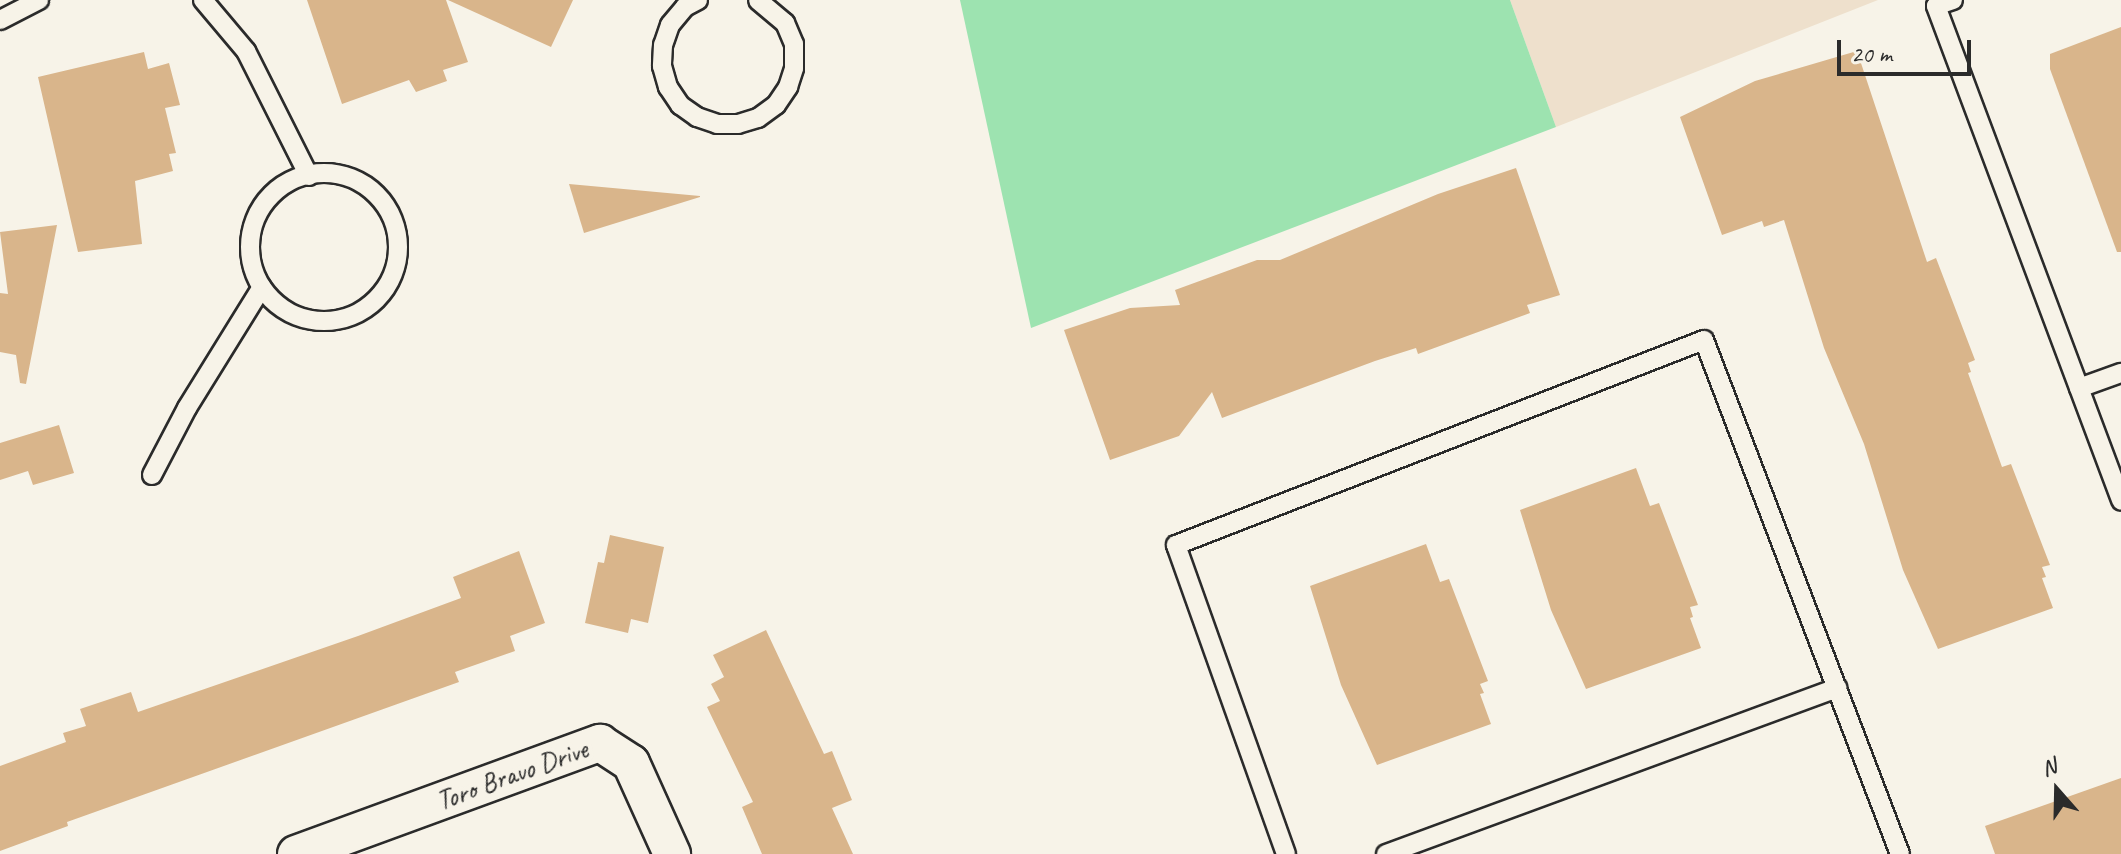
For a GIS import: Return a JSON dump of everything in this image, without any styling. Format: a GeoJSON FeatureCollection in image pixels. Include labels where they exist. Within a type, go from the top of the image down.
{"type":"FeatureCollection","features":[{"type":"Feature","properties":{"kind":"street","name":"Toro Bravo Drive"},"geometry":{"type":"LineString","coordinates":[[296,854],[600,743],[631,763],[672,854]]}},
{"type":"Feature","properties":{"kind":"lane"},"geometry":{"type":"LineString","coordinates":[[0,20],[39,0]]}},
{"type":"Feature","properties":{"kind":"lane"},"geometry":{"type":"LineString","coordinates":[[203,0],[246,51],[309,176]]}},
{"type":"Feature","properties":{"kind":"lane"},"geometry":{"type":"LineString","coordinates":[[698,0],[685,7],[670,25],[663,45],[662,66],[668,87],[680,105],[697,117],[717,124],[738,124],[758,118],[776,105],[788,87],[794,68],[794,44],[785,23],[770,6],[758,0]]}},
{"type":"Feature","properties":{"kind":"lane"},"geometry":{"type":"LineString","coordinates":[[1953,0],[1936,6],[2121,500]]}},
{"type":"Feature","properties":{"kind":"lane"},"geometry":{"type":"LineString","coordinates":[[319,173],[343,175],[367,186],[384,203],[397,237],[394,273],[382,294],[363,311],[339,320],[315,321],[292,314],[272,300],[262,287],[251,258],[251,234],[259,211],[274,192],[295,179],[319,173]]}},
{"type":"Feature","properties":{"kind":"lane"},"geometry":{"type":"LineString","coordinates":[[152,475],[187,408],[262,287]]}},
{"type":"Feature","properties":{"kind":"lane"},"geometry":{"type":"LineString","coordinates":[[1286,854],[1176,545],[1704,340],[1900,854]]}},
{"type":"Feature","properties":{"kind":"lane"},"geometry":{"type":"LineString","coordinates":[[2079,388],[2121,373]]}},
{"type":"Feature","properties":{"kind":"lane"},"geometry":{"type":"LineString","coordinates":[[1386,854],[1837,688]]}},
{"type":"Feature","properties":{"kind":"shaded area"},"geometry":{"type":"Polygon","coordinates":[[[1510,0],[1878,0],[1556,127],[1510,0]]]}},
{"type":"Feature","properties":{"kind":"green space"},"geometry":{"type":"Polygon","coordinates":[[[960,0],[1510,0],[1556,127],[1031,328],[960,0]]]}},
{"type":"Feature","properties":{"kind":"building"},"geometry":{"type":"Polygon","coordinates":[[[307,0],[446,0],[468,62],[443,70],[447,81],[416,92],[409,80],[342,104],[307,0]]]}},
{"type":"Feature","properties":{"kind":"building"},"geometry":{"type":"Polygon","coordinates":[[[448,0],[573,0],[551,47],[448,0]]]}},
{"type":"Feature","properties":{"kind":"building"},"geometry":{"type":"Polygon","coordinates":[[[2121,27],[2121,252],[2117,252],[2050,69],[2050,54],[2121,27]]]}},
{"type":"Feature","properties":{"kind":"building"},"geometry":{"type":"Polygon","coordinates":[[[1857,51],[1927,262],[1936,258],[1975,360],[1968,363],[1971,372],[1968,373],[2002,467],[2011,464],[2050,565],[2042,567],[2046,577],[2042,578],[2053,608],[1938,649],[1903,570],[1864,444],[1824,348],[1784,220],[1764,227],[1762,221],[1722,235],[1680,117],[1755,81],[1857,51]]]}},
{"type":"Feature","properties":{"kind":"building"},"geometry":{"type":"Polygon","coordinates":[[[144,52],[148,69],[169,63],[180,105],[165,108],[176,153],[169,154],[173,171],[135,181],[142,244],[78,252],[38,77],[144,52]]]}},
{"type":"Feature","properties":{"kind":"building"},"geometry":{"type":"Polygon","coordinates":[[[1516,168],[1560,295],[1527,305],[1530,313],[1418,354],[1416,348],[1375,361],[1222,418],[1212,392],[1179,436],[1110,460],[1064,330],[1130,308],[1180,305],[1175,290],[1257,260],[1280,260],[1438,194],[1516,168]]]}},
{"type":"Feature","properties":{"kind":"building"},"geometry":{"type":"Polygon","coordinates":[[[569,184],[700,196],[700,197],[584,233],[569,184]]]}},
{"type":"Feature","properties":{"kind":"building"},"geometry":{"type":"Polygon","coordinates":[[[57,225],[26,384],[20,383],[16,355],[0,352],[0,293],[8,294],[0,232],[57,225]]]}},
{"type":"Feature","properties":{"kind":"building"},"geometry":{"type":"Polygon","coordinates":[[[59,425],[74,473],[33,485],[28,471],[0,480],[0,443],[59,425]]]}},
{"type":"Feature","properties":{"kind":"building"},"geometry":{"type":"Polygon","coordinates":[[[1636,468],[1650,506],[1659,503],[1698,605],[1690,607],[1693,617],[1690,618],[1701,648],[1586,689],[1551,610],[1520,510],[1636,468]]]}},
{"type":"Feature","properties":{"kind":"building"},"geometry":{"type":"Polygon","coordinates":[[[610,535],[664,547],[648,623],[631,619],[628,633],[585,623],[598,562],[604,563],[610,535]]]}},
{"type":"Feature","properties":{"kind":"building"},"geometry":{"type":"Polygon","coordinates":[[[1426,544],[1440,582],[1449,579],[1488,681],[1480,684],[1484,693],[1480,694],[1491,724],[1377,765],[1341,685],[1310,586],[1426,544]]]}},
{"type":"Feature","properties":{"kind":"building"},"geometry":{"type":"Polygon","coordinates":[[[519,551],[545,623],[510,636],[515,651],[455,672],[459,682],[67,822],[68,826],[0,851],[0,766],[66,742],[63,733],[86,726],[80,709],[131,692],[138,712],[358,636],[461,598],[453,577],[519,551]]]}},
{"type":"Feature","properties":{"kind":"building"},"geometry":{"type":"Polygon","coordinates":[[[766,630],[824,754],[832,751],[852,800],[832,808],[853,854],[762,854],[742,807],[753,802],[707,707],[720,701],[711,684],[724,677],[713,655],[766,630]]]}},
{"type":"Feature","properties":{"kind":"building"},"geometry":{"type":"Polygon","coordinates":[[[2121,778],[2121,854],[1995,854],[1985,826],[2121,778]]]}}]}
